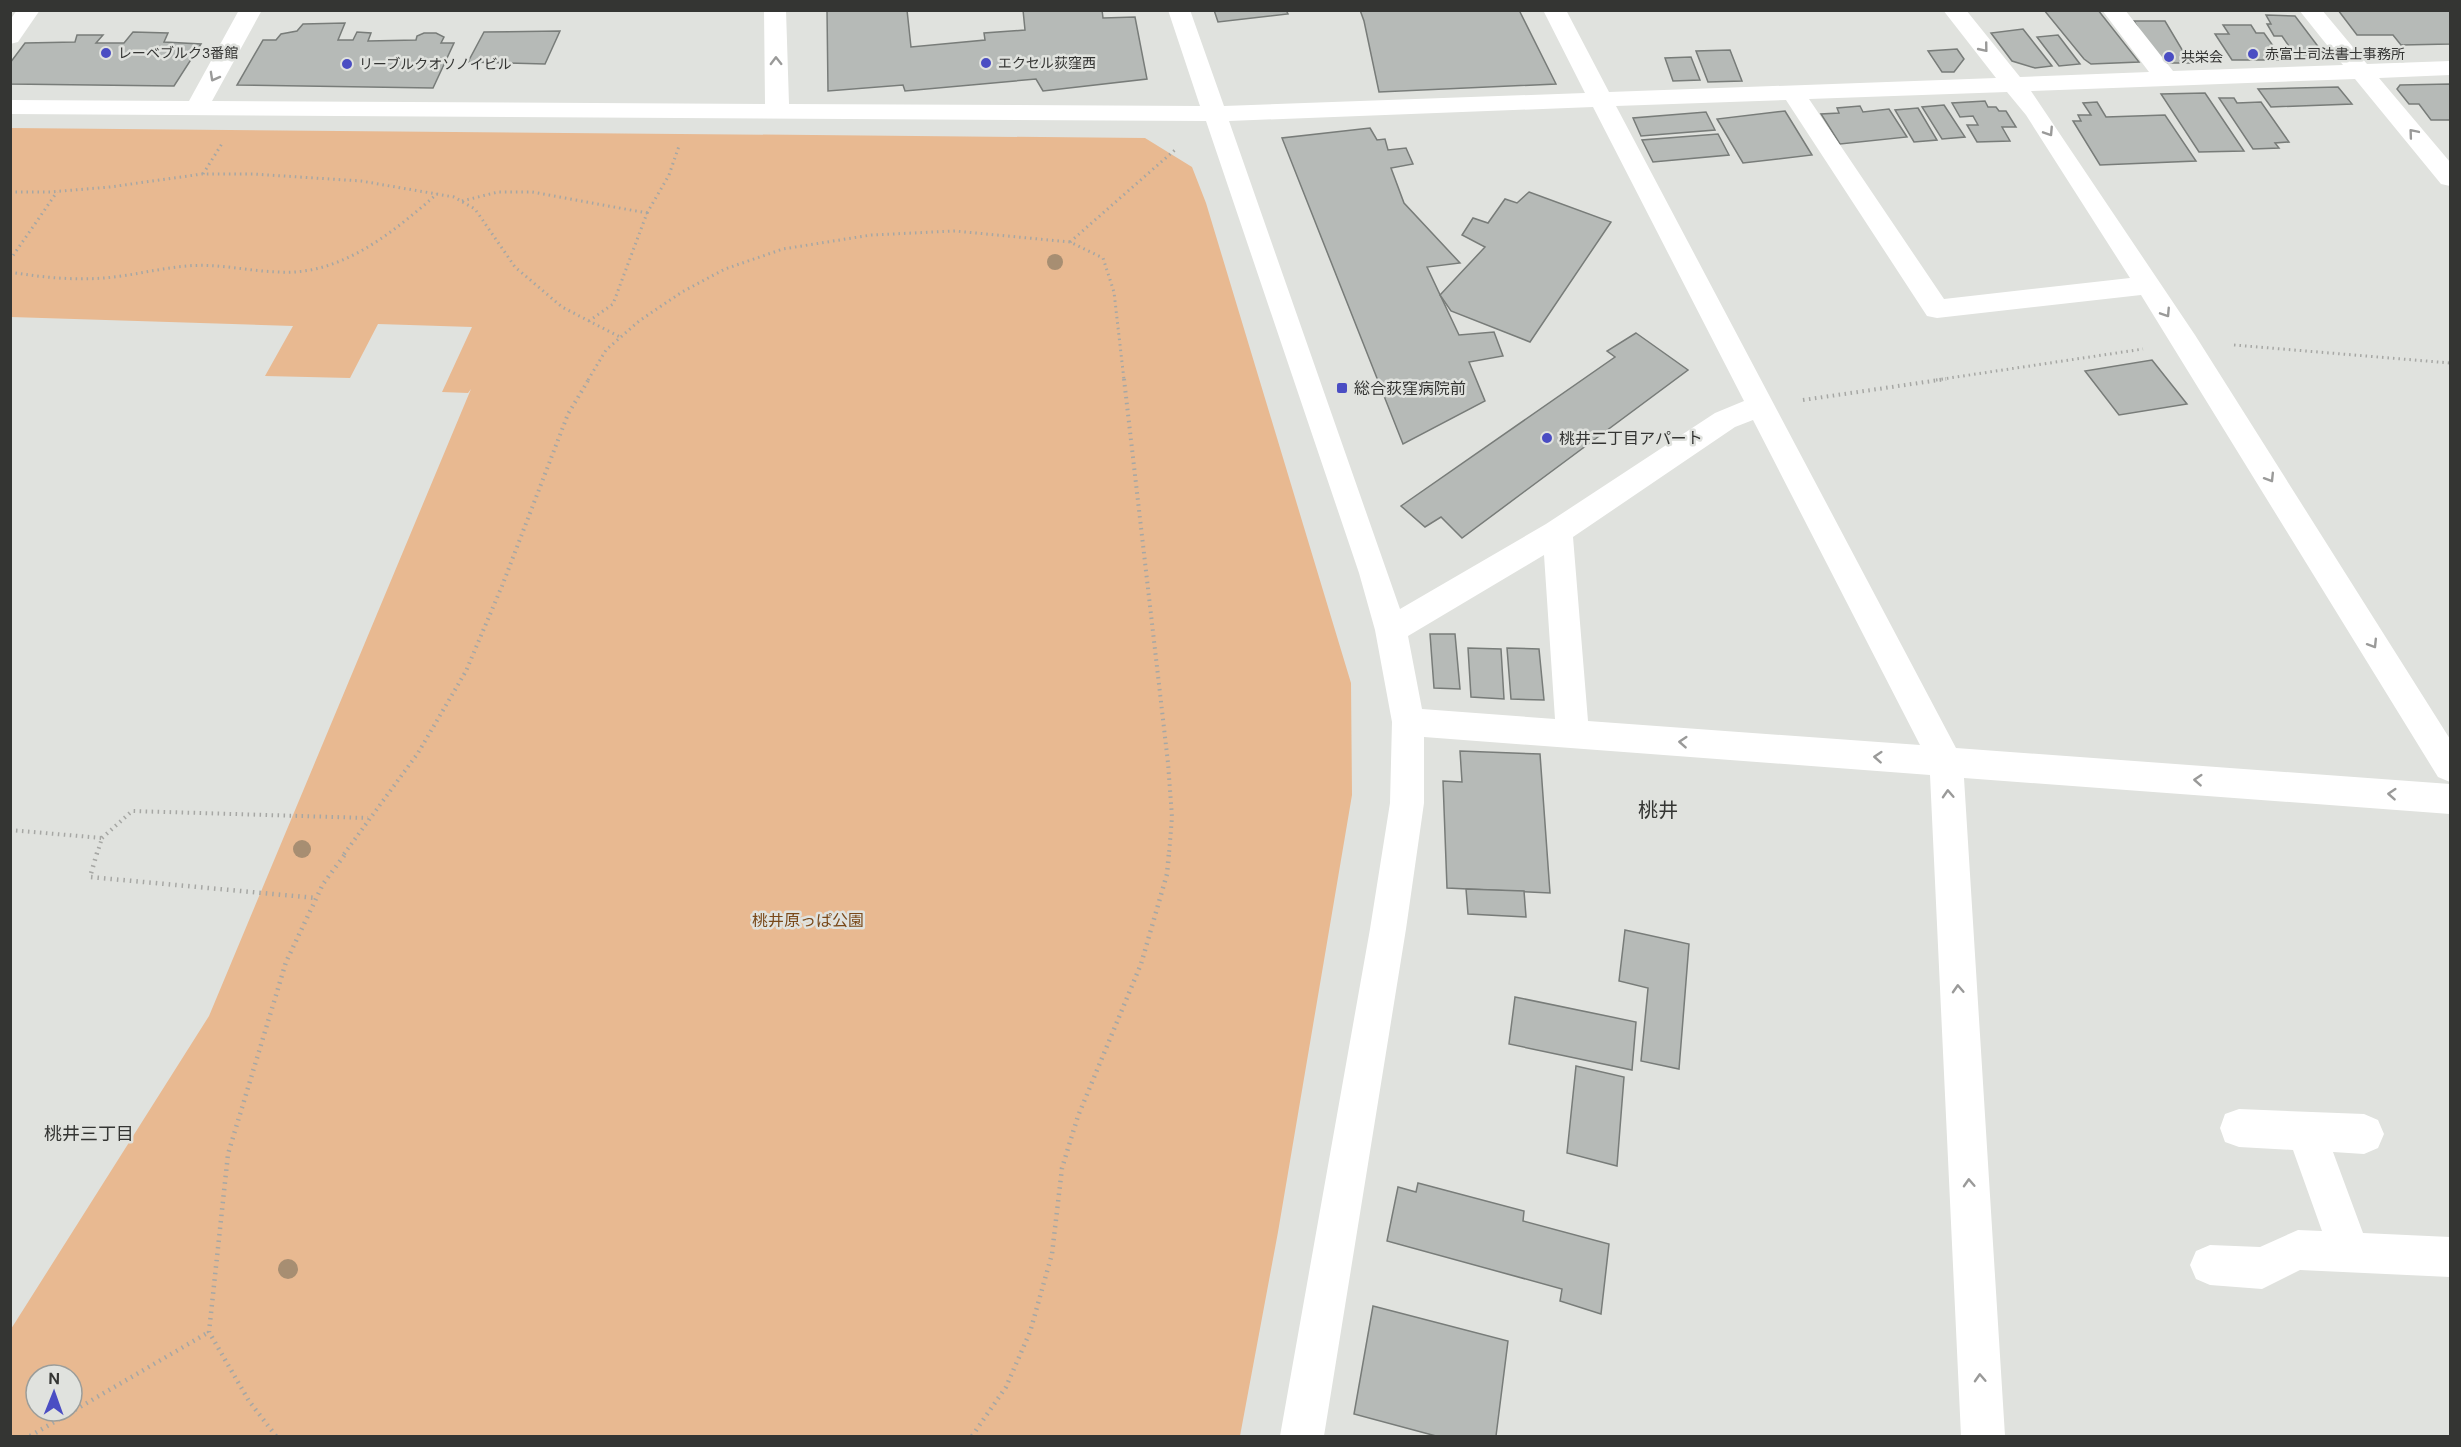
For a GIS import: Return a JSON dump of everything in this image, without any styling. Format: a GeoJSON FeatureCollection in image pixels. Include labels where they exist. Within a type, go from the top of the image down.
{"type":"FeatureCollection","features":[{"type":"Feature","properties":{"kind":"street"},"geometry":{"type":"LineString","coordinates":[[10,37],[29,10]]}},
{"type":"Feature","properties":{"kind":"street"},"geometry":{"type":"LineString","coordinates":[[197,107],[251,10]]}},
{"type":"Feature","properties":{"kind":"street"},"geometry":{"type":"LineString","coordinates":[[775,10],[777,111]]}},
{"type":"Feature","properties":{"kind":"street"},"geometry":{"type":"LineString","coordinates":[[1179,10],[1374,573],[1391,630],[1408,722],[1409,763],[1404,826],[1302,1437]]}},
{"type":"Feature","properties":{"kind":"street"},"geometry":{"type":"LineString","coordinates":[[1554,10],[1946,762],[1983,1437]]}},
{"type":"Feature","properties":{"kind":"street"},"geometry":{"type":"LineString","coordinates":[[1954,10],[2035,111],[2185,342],[2451,767]]}},
{"type":"Feature","properties":{"kind":"street"},"geometry":{"type":"LineString","coordinates":[[2113,10],[2167,79]]}},
{"type":"Feature","properties":{"kind":"street"},"geometry":{"type":"LineString","coordinates":[[2310,10],[2451,178]]}},
{"type":"Feature","properties":{"kind":"street"},"geometry":{"type":"LineString","coordinates":[[10,107],[1216,114],[2451,68]]}},
{"type":"Feature","properties":{"kind":"street"},"geometry":{"type":"LineString","coordinates":[[1793,93],[1937,309],[2147,285]]}},
{"type":"Feature","properties":{"kind":"street"},"geometry":{"type":"LineString","coordinates":[[1391,630],[1557,532],[1725,420],[1761,406]]}},
{"type":"Feature","properties":{"kind":"street"},"geometry":{"type":"LineString","coordinates":[[1557,532],[1572,734]]}},
{"type":"Feature","properties":{"kind":"street"},"geometry":{"type":"LineString","coordinates":[[1408,722],[2451,799]]}},
{"type":"Feature","properties":{"kind":"street"},"geometry":{"type":"LineString","coordinates":[[2239,1128],[2364,1134]]}},
{"type":"Feature","properties":{"kind":"street"},"geometry":{"type":"LineString","coordinates":[[2306,1132],[2349,1252]]}},
{"type":"Feature","properties":{"kind":"street"},"geometry":{"type":"LineString","coordinates":[[2210,1265],[2262,1268],[2298,1250],[2451,1257]]}},
{"type":"Feature","properties":{"kind":"path"},"geometry":{"type":"LineString","coordinates":[[202,174],[228,134]]}},
{"type":"Feature","properties":{"kind":"path"},"geometry":{"type":"LineString","coordinates":[[589,321],[613,304],[646,213],[669,175],[682,137]]}},
{"type":"Feature","properties":{"kind":"path"},"geometry":{"type":"LineString","coordinates":[[1070,242],[1178,148]]}},
{"type":"Feature","properties":{"kind":"path"},"geometry":{"type":"LineString","coordinates":[[10,192],[110,187],[202,174],[284,175],[361,181],[437,194],[461,201],[475,209],[516,267],[562,307],[620,337]]}},
{"type":"Feature","properties":{"kind":"path"},"geometry":{"type":"LineString","coordinates":[[461,201],[483,192],[512,190],[555,194],[601,206],[646,213]]}},
{"type":"Feature","properties":{"kind":"path"},"geometry":{"type":"LineString","coordinates":[[10,260],[58,191]]}},
{"type":"Feature","properties":{"kind":"path"},"geometry":{"type":"LineString","coordinates":[[10,272],[34,277],[88,277],[128,275],[156,268],[208,265],[281,271],[313,271],[348,258],[376,241],[411,217],[437,194]]}},
{"type":"Feature","properties":{"kind":"path"},"geometry":{"type":"LineString","coordinates":[[276,1437],[249,1401],[209,1332],[228,1155],[286,962],[323,884],[418,753],[466,671],[502,586],[568,414],[606,350],[639,321],[682,292],[716,274],[783,249],[871,235],[955,231],[1070,242],[1103,258],[1114,292],[1168,764],[1172,817],[1167,874],[1141,964],[1078,1116],[1062,1168],[1052,1254],[1030,1332],[1006,1387],[972,1437]]}},
{"type":"Feature","properties":{"kind":"path"},"geometry":{"type":"LineString","coordinates":[[1761,406],[2185,342],[2451,363]]}},
{"type":"Feature","properties":{"kind":"path"},"geometry":{"type":"LineString","coordinates":[[316,898],[90,877],[102,838],[132,811],[369,818]]}},
{"type":"Feature","properties":{"kind":"path"},"geometry":{"type":"LineString","coordinates":[[10,830],[102,838]]}},
{"type":"Feature","properties":{"kind":"path"},"geometry":{"type":"LineString","coordinates":[[30,1437],[209,1332]]}},
{"type":"Feature","properties":{"kind":"green space","name":"桃井原っぱ公園"},"geometry":{"type":"Polygon","coordinates":[[[11,128],[1145,138],[1192,167],[1206,203],[1351,683],[1352,795],[1278,1232],[1240,1436],[11,1436],[11,1329],[209,1016],[471,389],[468,393],[442,392],[472,327],[378,324],[350,378],[265,376],[293,326],[11,317],[11,128]]]}},
{"type":"Feature","properties":{"kind":"building","name":"エクセル荻窪西"},"geometry":{"type":"Polygon","coordinates":[[[827,10],[907,10],[911,47],[985,40],[984,33],[1025,30],[1023,10],[1102,10],[1103,18],[1135,17],[1147,79],[1043,91],[1036,79],[905,91],[903,85],[828,91],[827,10]]]}},
{"type":"Feature","properties":{"kind":"building"},"geometry":{"type":"Polygon","coordinates":[[[1214,10],[1286,10],[1288,14],[1218,22],[1214,10]]]}},
{"type":"Feature","properties":{"kind":"building"},"geometry":{"type":"Polygon","coordinates":[[[1360,10],[1519,10],[1556,84],[1379,92],[1360,10]]]}},
{"type":"Feature","properties":{"kind":"building"},"geometry":{"type":"Polygon","coordinates":[[[2044,10],[2098,10],[2139,62],[2091,64],[2084,59],[2044,10]]]}},
{"type":"Feature","properties":{"kind":"building"},"geometry":{"type":"Polygon","coordinates":[[[2338,10],[2450,10],[2450,44],[2401,45],[2393,35],[2357,35],[2338,10]]]}},
{"type":"Feature","properties":{"kind":"building"},"geometry":{"type":"Polygon","coordinates":[[[2266,15],[2295,16],[2320,49],[2315,56],[2295,55],[2282,36],[2274,36],[2267,24],[2271,24],[2266,15]]]}},
{"type":"Feature","properties":{"kind":"building"},"geometry":{"type":"Polygon","coordinates":[[[2134,21],[2165,21],[2190,63],[2158,63],[2134,21]]]}},
{"type":"Feature","properties":{"kind":"building","name":"リーブルクオソノイビル"},"geometry":{"type":"Polygon","coordinates":[[[345,23],[338,40],[353,40],[357,32],[371,33],[368,41],[416,40],[417,36],[424,33],[436,33],[444,37],[441,43],[454,43],[433,88],[237,85],[263,40],[276,40],[281,34],[297,31],[303,24],[345,23]]]}},
{"type":"Feature","properties":{"kind":"building"},"geometry":{"type":"Polygon","coordinates":[[[2223,25],[2251,25],[2256,33],[2264,33],[2283,60],[2232,60],[2215,34],[2229,34],[2223,25]]]}},
{"type":"Feature","properties":{"kind":"building"},"geometry":{"type":"Polygon","coordinates":[[[2023,29],[2052,66],[2035,68],[2012,61],[1991,33],[2023,29]]]}},
{"type":"Feature","properties":{"kind":"building"},"geometry":{"type":"Polygon","coordinates":[[[560,31],[545,64],[468,62],[484,32],[560,31]]]}},
{"type":"Feature","properties":{"kind":"building","name":"レーベブルク3番館"},"geometry":{"type":"Polygon","coordinates":[[[133,32],[168,33],[164,42],[201,44],[174,86],[10,84],[10,63],[25,43],[75,42],[77,35],[103,35],[96,43],[124,43],[133,32]]]}},
{"type":"Feature","properties":{"kind":"building"},"geometry":{"type":"Polygon","coordinates":[[[2058,35],[2080,64],[2059,66],[2037,37],[2058,35]]]}},
{"type":"Feature","properties":{"kind":"building"},"geometry":{"type":"Polygon","coordinates":[[[1957,49],[1964,59],[1954,72],[1942,72],[1928,51],[1957,49]]]}},
{"type":"Feature","properties":{"kind":"building"},"geometry":{"type":"Polygon","coordinates":[[[1730,50],[1742,81],[1708,82],[1696,51],[1730,50]]]}},
{"type":"Feature","properties":{"kind":"building"},"geometry":{"type":"Polygon","coordinates":[[[1691,57],[1700,80],[1673,81],[1665,58],[1691,57]]]}},
{"type":"Feature","properties":{"kind":"building"},"geometry":{"type":"Polygon","coordinates":[[[2450,84],[2450,120],[2431,120],[2419,104],[2409,104],[2397,89],[2400,85],[2450,84]]]}},
{"type":"Feature","properties":{"kind":"building"},"geometry":{"type":"Polygon","coordinates":[[[2338,87],[2352,104],[2271,107],[2258,89],[2338,87]]]}},
{"type":"Feature","properties":{"kind":"building"},"geometry":{"type":"Polygon","coordinates":[[[2205,93],[2244,151],[2199,152],[2161,94],[2205,93]]]}},
{"type":"Feature","properties":{"kind":"building"},"geometry":{"type":"Polygon","coordinates":[[[2219,98],[2234,98],[2237,103],[2261,102],[2289,142],[2275,143],[2279,148],[2253,149],[2219,98]]]}},
{"type":"Feature","properties":{"kind":"building"},"geometry":{"type":"Polygon","coordinates":[[[1985,101],[1988,107],[2006,111],[2016,127],[2002,127],[2010,141],[1977,142],[1967,125],[1978,125],[1973,116],[1960,117],[1952,103],[1985,101]]]}},
{"type":"Feature","properties":{"kind":"building"},"geometry":{"type":"Polygon","coordinates":[[[2097,102],[2106,117],[2165,115],[2196,161],[2100,165],[2073,121],[2081,121],[2078,115],[2091,115],[2083,103],[2097,102]]]}},
{"type":"Feature","properties":{"kind":"building"},"geometry":{"type":"Polygon","coordinates":[[[1944,105],[1965,137],[1942,139],[1922,107],[1944,105]]]}},
{"type":"Feature","properties":{"kind":"building"},"geometry":{"type":"Polygon","coordinates":[[[1860,106],[1863,112],[1889,109],[1907,137],[1840,144],[1821,114],[1839,113],[1837,108],[1860,106]]]}},
{"type":"Feature","properties":{"kind":"building"},"geometry":{"type":"Polygon","coordinates":[[[1918,108],[1937,140],[1914,142],[1895,110],[1918,108]]]}},
{"type":"Feature","properties":{"kind":"building"},"geometry":{"type":"Polygon","coordinates":[[[1785,111],[1812,155],[1743,163],[1717,119],[1785,111]]]}},
{"type":"Feature","properties":{"kind":"building"},"geometry":{"type":"Polygon","coordinates":[[[1706,112],[1715,130],[1641,136],[1633,118],[1706,112]]]}},
{"type":"Feature","properties":{"kind":"building"},"geometry":{"type":"Polygon","coordinates":[[[1370,128],[1377,140],[1385,139],[1388,150],[1406,148],[1413,164],[1391,168],[1404,203],[1460,263],[1427,267],[1459,335],[1494,332],[1503,356],[1469,362],[1485,401],[1403,444],[1282,138],[1370,128]]]}},
{"type":"Feature","properties":{"kind":"building"},"geometry":{"type":"Polygon","coordinates":[[[1718,134],[1729,155],[1653,162],[1642,140],[1718,134]]]}},
{"type":"Feature","properties":{"kind":"building"},"geometry":{"type":"Polygon","coordinates":[[[1529,192],[1611,222],[1530,342],[1451,311],[1440,295],[1485,247],[1462,235],[1473,218],[1488,223],[1505,199],[1517,203],[1529,192]]]}},
{"type":"Feature","properties":{"kind":"building","name":"桃井二丁目アパート"},"geometry":{"type":"Polygon","coordinates":[[[1636,333],[1688,370],[1462,538],[1441,517],[1425,527],[1401,506],[1615,357],[1607,351],[1636,333]]]}},
{"type":"Feature","properties":{"kind":"building"},"geometry":{"type":"Polygon","coordinates":[[[2152,360],[2187,404],[2119,415],[2085,371],[2152,360]]]}},
{"type":"Feature","properties":{"kind":"building"},"geometry":{"type":"Polygon","coordinates":[[[1430,634],[1455,634],[1460,689],[1434,688],[1430,634]]]}},
{"type":"Feature","properties":{"kind":"building"},"geometry":{"type":"Polygon","coordinates":[[[1468,648],[1501,649],[1504,699],[1471,697],[1468,648]]]}},
{"type":"Feature","properties":{"kind":"building"},"geometry":{"type":"Polygon","coordinates":[[[1507,648],[1539,649],[1544,700],[1511,699],[1507,648]]]}},
{"type":"Feature","properties":{"kind":"building"},"geometry":{"type":"Polygon","coordinates":[[[1460,751],[1540,754],[1550,893],[1447,888],[1443,781],[1462,782],[1460,751]]]}},
{"type":"Feature","properties":{"kind":"building"},"geometry":{"type":"Polygon","coordinates":[[[1466,889],[1524,891],[1526,917],[1468,914],[1466,889]]]}},
{"type":"Feature","properties":{"kind":"building"},"geometry":{"type":"Polygon","coordinates":[[[1625,930],[1689,944],[1679,1069],[1641,1061],[1648,988],[1619,981],[1625,930]]]}},
{"type":"Feature","properties":{"kind":"building"},"geometry":{"type":"Polygon","coordinates":[[[1515,997],[1636,1022],[1632,1070],[1509,1044],[1515,997]]]}},
{"type":"Feature","properties":{"kind":"building"},"geometry":{"type":"Polygon","coordinates":[[[1576,1066],[1624,1077],[1617,1166],[1567,1153],[1576,1066]]]}},
{"type":"Feature","properties":{"kind":"building"},"geometry":{"type":"Polygon","coordinates":[[[1418,1183],[1524,1211],[1523,1221],[1609,1244],[1601,1314],[1560,1301],[1562,1289],[1387,1241],[1398,1187],[1416,1192],[1418,1183]]]}},
{"type":"Feature","properties":{"kind":"building"},"geometry":{"type":"Polygon","coordinates":[[[1373,1306],[1508,1341],[1496,1436],[1436,1436],[1354,1414],[1373,1306]]]}},
{"type":"Feature","properties":{"kind":"place","name":"レーベブルク3番館"},"geometry":{"type":"Point","coordinates":[106,53]}},
{"type":"Feature","properties":{"kind":"place","name":"赤富士司法書士事務所"},"geometry":{"type":"Point","coordinates":[2253,54]}},
{"type":"Feature","properties":{"kind":"place","name":"共栄会"},"geometry":{"type":"Point","coordinates":[2169,57]}},
{"type":"Feature","properties":{"kind":"place","name":"エクセル荻窪西"},"geometry":{"type":"Point","coordinates":[986,63]}},
{"type":"Feature","properties":{"kind":"place","name":"リーブルクオソノイビル"},"geometry":{"type":"Point","coordinates":[347,64]}},
{"type":"Feature","properties":{"kind":"place","name":"総合荻窪病院前"},"geometry":{"type":"Point","coordinates":[1342,388]}},
{"type":"Feature","properties":{"kind":"place","name":"桃井二丁目アパート"},"geometry":{"type":"Point","coordinates":[1547,438]}},
{"type":"Feature","properties":{"kind":"district","name":"桃井"},"geometry":{"type":"Point","coordinates":[1658,810]}},
{"type":"Feature","properties":{"kind":"district","name":"桃井三丁目"},"geometry":{"type":"Point","coordinates":[89,1134]}}]}
